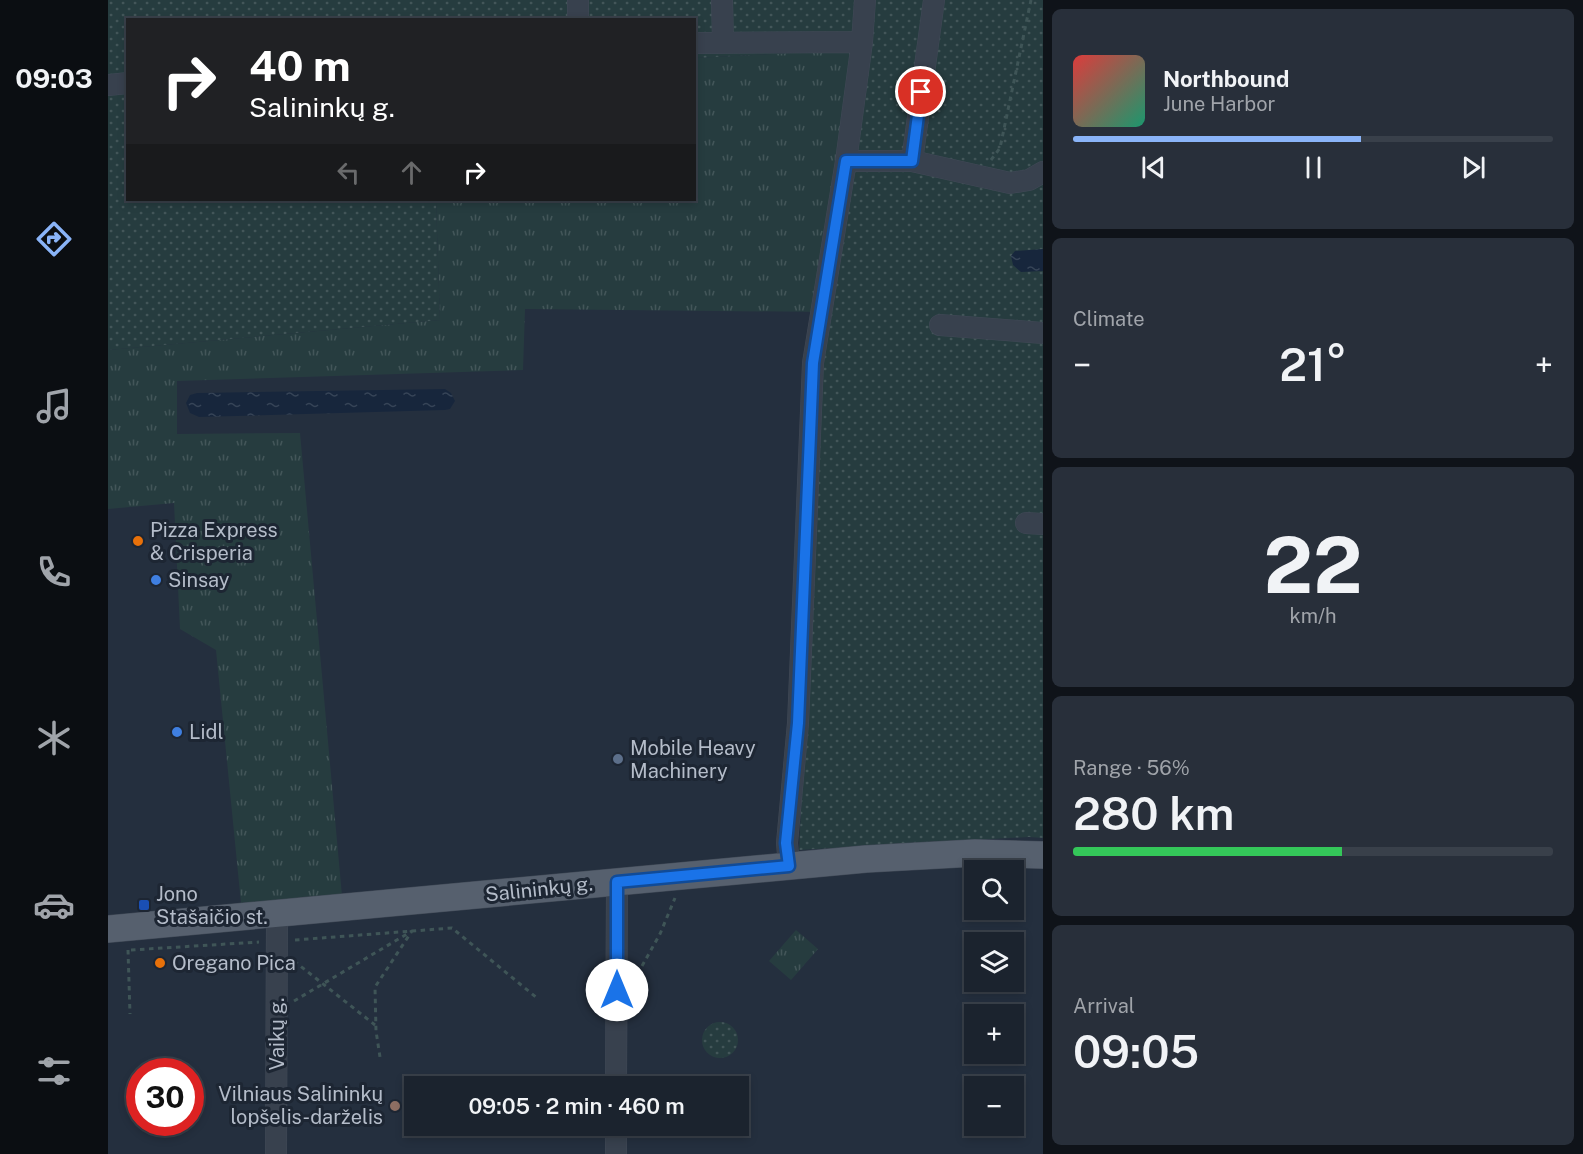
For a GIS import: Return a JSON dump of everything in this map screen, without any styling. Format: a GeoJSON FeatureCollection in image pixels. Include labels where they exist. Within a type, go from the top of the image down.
{"type":"FeatureCollection","features":[{"type":"Feature","properties":{"kind":"main road","name":"Salininkų g."},"geometry":{"type":"LineString","coordinates":[[114,940],[277,914],[789,866],[942,854],[1043,855]]}},
{"type":"Feature","properties":{"kind":"street"},"geometry":{"type":"LineString","coordinates":[[578,0],[578,18]]}},
{"type":"Feature","properties":{"kind":"street"},"geometry":{"type":"LineString","coordinates":[[722,0],[723,41]]}},
{"type":"Feature","properties":{"kind":"street"},"geometry":{"type":"LineString","coordinates":[[789,866],[786,843],[798,723],[813,363],[846,161],[862,42],[865,0]]}},
{"type":"Feature","properties":{"kind":"street"},"geometry":{"type":"LineString","coordinates":[[912,161],[934,0]]}},
{"type":"Feature","properties":{"kind":"street"},"geometry":{"type":"LineString","coordinates":[[696,43],[862,42]]}},
{"type":"Feature","properties":{"kind":"street"},"geometry":{"type":"LineString","coordinates":[[108,85],[126,83]]}},
{"type":"Feature","properties":{"kind":"street"},"geometry":{"type":"LineString","coordinates":[[846,161],[912,161],[1010,183],[1020,183],[1043,172]]}},
{"type":"Feature","properties":{"kind":"street"},"geometry":{"type":"LineString","coordinates":[[940,325],[1043,333]]}},
{"type":"Feature","properties":{"kind":"street"},"geometry":{"type":"LineString","coordinates":[[616,1076],[617,882]]}},
{"type":"Feature","properties":{"kind":"street","name":"Vaikų g."},"geometry":{"type":"LineString","coordinates":[[276,1154],[277,914]]}},
{"type":"Feature","properties":{"kind":"street"},"geometry":{"type":"LineString","coordinates":[[616,1136],[616,1154]]}},
{"type":"Feature","properties":{"kind":"path"},"geometry":{"type":"LineString","coordinates":[[983,177],[989,162],[1000,148],[1030,0]]}},
{"type":"Feature","properties":{"kind":"path"},"geometry":{"type":"LineString","coordinates":[[642,966],[660,934],[679,890],[693,875]]}},
{"type":"Feature","properties":{"kind":"path"},"geometry":{"type":"LineString","coordinates":[[114,940],[128,951],[277,945],[452,928],[537,998]]}},
{"type":"Feature","properties":{"kind":"path"},"geometry":{"type":"LineString","coordinates":[[277,1011],[412,931]]}},
{"type":"Feature","properties":{"kind":"path"},"geometry":{"type":"LineString","coordinates":[[380,1057],[375,1025],[375,987],[412,931]]}},
{"type":"Feature","properties":{"kind":"path"},"geometry":{"type":"LineString","coordinates":[[277,945],[375,1025]]}},
{"type":"Feature","properties":{"kind":"path"},"geometry":{"type":"LineString","coordinates":[[128,951],[130,1014]]}},
{"type":"Feature","properties":{"kind":"green space"},"geometry":{"type":"Polygon","coordinates":[[[108,0],[1043,0],[1043,838],[799,850],[826,312],[869,49],[696,58],[696,18],[126,18],[126,201],[436,201],[440,320],[108,350],[108,0]]]}},
{"type":"Feature","properties":{"kind":"green space"},"geometry":{"type":"Polygon","coordinates":[[[870,49],[826,312],[525,309],[523,370],[177,381],[177,434],[300,433],[342,896],[241,903],[216,650],[180,629],[174,503],[108,509],[108,350],[440,320],[436,201],[696,201],[696,58],[870,49]]]}},
{"type":"Feature","properties":{"kind":"green space"},"geometry":{"type":"Polygon","coordinates":[[[796,930],[818,949],[791,980],[769,961],[796,930]]]}},
{"type":"Feature","properties":{"kind":"green space"},"geometry":{"type":"Polygon","coordinates":[[[720,1022],[733,1027],[738,1040],[733,1053],[720,1058],[707,1053],[702,1040],[707,1027],[720,1022]]]}},
{"type":"Feature","properties":{"kind":"water"},"geometry":{"type":"Polygon","coordinates":[[[1043,249],[1043,271],[1021,272],[1013,265],[1011,256],[1015,251],[1043,249]]]}},
{"type":"Feature","properties":{"kind":"water"},"geometry":{"type":"Polygon","coordinates":[[[445,389],[451,393],[455,401],[450,409],[445,410],[199,417],[190,413],[186,403],[190,395],[197,393],[445,389]]]}},
{"type":"Feature","properties":{"kind":"place","name":"Pizza Express & Crisperia"},"geometry":{"type":"Point","coordinates":[138,541]}},
{"type":"Feature","properties":{"kind":"place","name":"Sinsay"},"geometry":{"type":"Point","coordinates":[156,580]}},
{"type":"Feature","properties":{"kind":"place","name":"Lidl"},"geometry":{"type":"Point","coordinates":[177,732]}},
{"type":"Feature","properties":{"kind":"place","name":"Mobile Heavy Machinery"},"geometry":{"type":"Point","coordinates":[618,759]}},
{"type":"Feature","properties":{"kind":"place","name":"Jono Stašaičio st."},"geometry":{"type":"Point","coordinates":[144,905]}},
{"type":"Feature","properties":{"kind":"place","name":"Oregano Pica"},"geometry":{"type":"Point","coordinates":[160,963]}},
{"type":"Feature","properties":{"kind":"place","name":"Vilniaus Salininkų lopšelis-darželis"},"geometry":{"type":"Point","coordinates":[395,1106]}},
{"type":"Feature","properties":{"kind":"route"},"geometry":{"type":"LineString","coordinates":[[617,990],[617,882],[789,866],[786,843],[798,723],[813,363],[846,161],[912,161],[921,92]]}}]}
